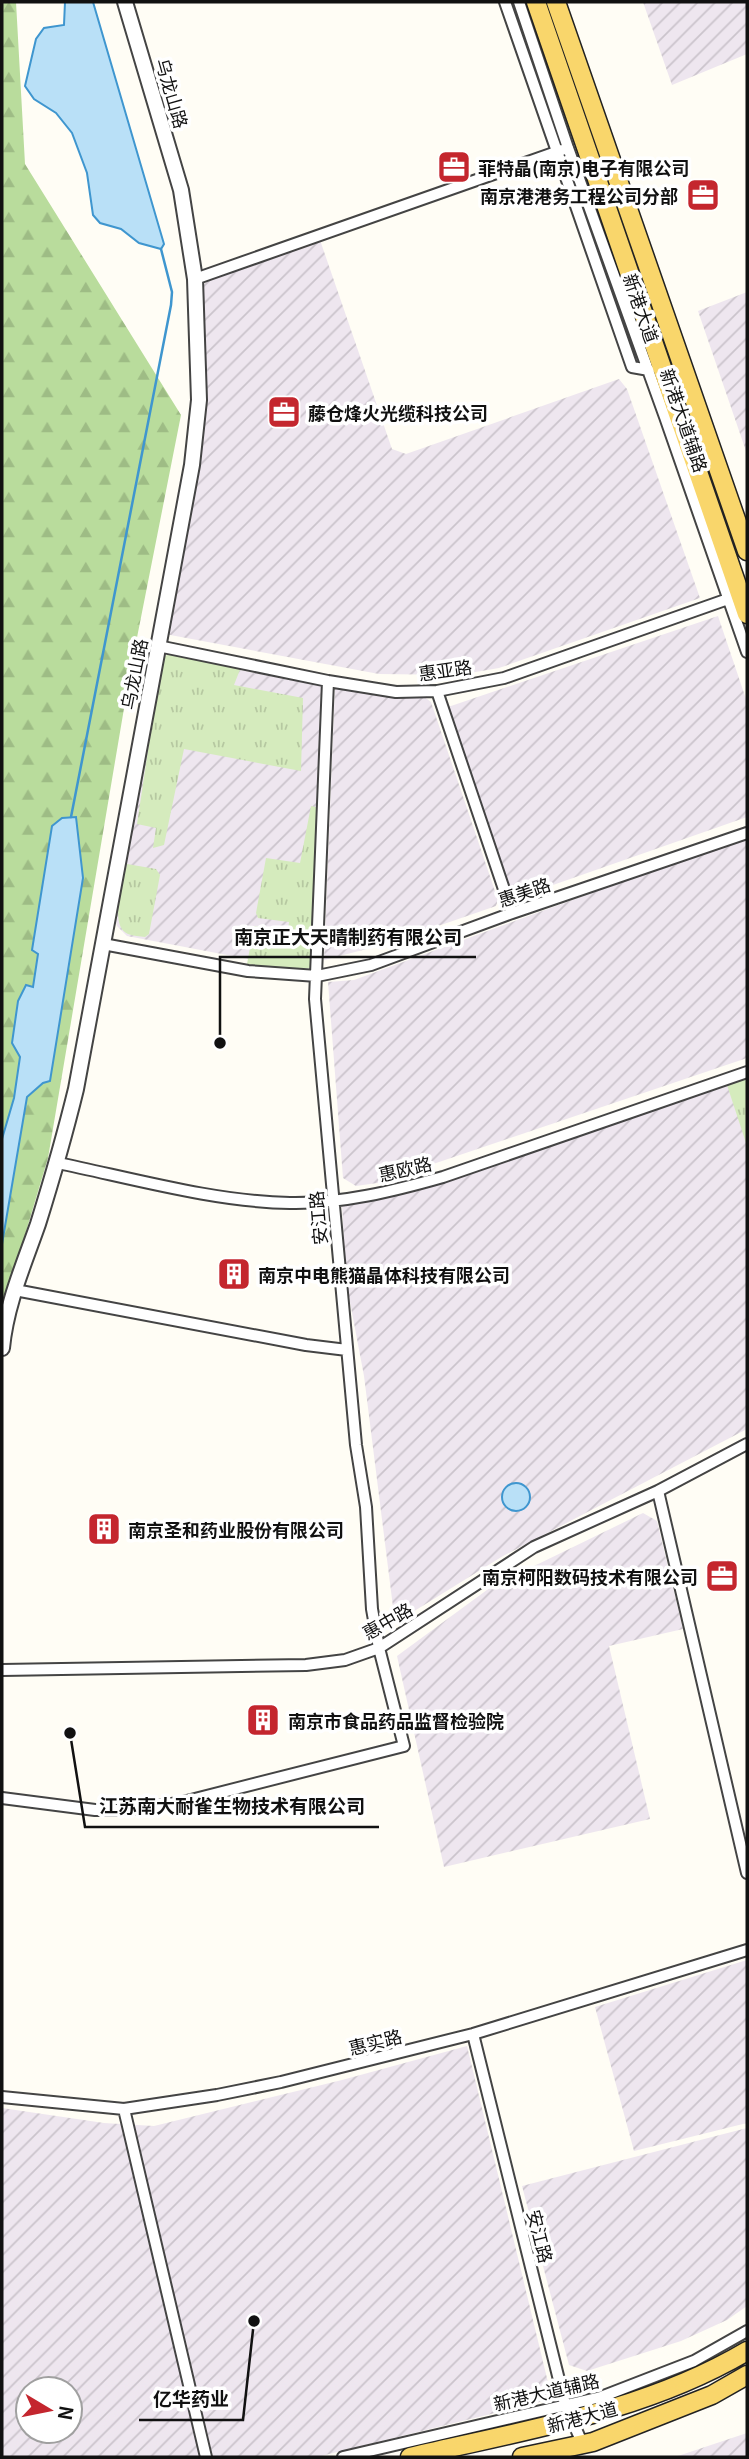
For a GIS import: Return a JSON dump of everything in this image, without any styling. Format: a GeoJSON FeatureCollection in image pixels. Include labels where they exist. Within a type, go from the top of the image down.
{"type":"FeatureCollection","features":[{"type":"Feature","properties":{"kind":"main road","name":"新港大道"},"geometry":{"type":"LineString","coordinates":[[536,2],[747,614]]}},
{"type":"Feature","properties":{"kind":"main road","name":"新港大道"},"geometry":{"type":"LineString","coordinates":[[556,2],[747,551]]}},
{"type":"Feature","properties":{"kind":"main road","name":"新港大道"},"geometry":{"type":"LineString","coordinates":[[410,2457],[574,2420],[650,2396],[713,2371],[747,2351]]}},
{"type":"Feature","properties":{"kind":"main road","name":"新港大道"},"geometry":{"type":"LineString","coordinates":[[522,2457],[583,2445],[712,2395],[747,2375]]}},
{"type":"Feature","properties":{"kind":"street","name":"乌龙山路"},"geometry":{"type":"LineString","coordinates":[[2,1348],[15,1290],[58,1163],[76,1089],[192,465],[200,400],[195,279],[181,190],[125,2]]}},
{"type":"Feature","properties":{"kind":"street"},"geometry":{"type":"LineString","coordinates":[[505,2],[563,150]]}},
{"type":"Feature","properties":{"kind":"street"},"geometry":{"type":"LineString","coordinates":[[519,2],[563,150]]}},
{"type":"Feature","properties":{"kind":"street"},"geometry":{"type":"LineString","coordinates":[[195,279],[563,150]]}},
{"type":"Feature","properties":{"kind":"street","name":"新港大道辅路"},"geometry":{"type":"LineString","coordinates":[[563,150],[632,366],[649,370],[747,652]]}},
{"type":"Feature","properties":{"kind":"street","name":"惠亚路"},"geometry":{"type":"LineString","coordinates":[[158,646],[328,681],[396,692],[437,691],[504,678],[728,599]]}},
{"type":"Feature","properties":{"kind":"street","name":"安江路"},"geometry":{"type":"LineString","coordinates":[[2,1798],[94,1810],[125,1810],[179,1803],[404,1746],[379,1648],[372,1608],[366,1507],[356,1445],[315,999],[328,681]]}},
{"type":"Feature","properties":{"kind":"street"},"geometry":{"type":"LineString","coordinates":[[437,691],[512,913]]}},
{"type":"Feature","properties":{"kind":"street","name":"惠美路"},"geometry":{"type":"LineString","coordinates":[[103,944],[248,971],[317,976],[371,965],[512,913],[747,833]]}},
{"type":"Feature","properties":{"kind":"street","name":"惠欧路"},"geometry":{"type":"LineString","coordinates":[[58,1163],[254,1202],[333,1201],[443,1177],[747,1072]]}},
{"type":"Feature","properties":{"kind":"street"},"geometry":{"type":"LineString","coordinates":[[15,1290],[306,1345],[347,1350]]}},
{"type":"Feature","properties":{"kind":"street","name":"惠中路"},"geometry":{"type":"LineString","coordinates":[[2,1670],[306,1665],[345,1660],[379,1648],[534,1547],[658,1491],[747,1444]]}},
{"type":"Feature","properties":{"kind":"street"},"geometry":{"type":"LineString","coordinates":[[658,1491],[747,1873]]}},
{"type":"Feature","properties":{"kind":"street","name":"惠实路"},"geometry":{"type":"LineString","coordinates":[[2,2097],[124,2109],[217,2095],[281,2082],[473,2034],[747,1950]]}},
{"type":"Feature","properties":{"kind":"street","name":"安江路"},"geometry":{"type":"LineString","coordinates":[[473,2034],[565,2404],[583,2445]]}},
{"type":"Feature","properties":{"kind":"street"},"geometry":{"type":"LineString","coordinates":[[124,2109],[206,2457]]}},
{"type":"Feature","properties":{"kind":"street","name":"新港大道辅路"},"geometry":{"type":"LineString","coordinates":[[343,2457],[601,2397],[694,2361],[747,2331]]}},
{"type":"Feature","properties":{"kind":"shaded area"},"geometry":{"type":"Polygon","coordinates":[[[643,2],[747,2],[747,54],[672,85],[643,2]]]}},
{"type":"Feature","properties":{"kind":"shaded area"},"geometry":{"type":"Polygon","coordinates":[[[320,240],[392,449],[406,454],[619,379],[627,389],[700,598],[499,668],[458,675],[379,674],[165,634],[197,464],[202,286],[212,277],[320,240]]]}},
{"type":"Feature","properties":{"kind":"shaded area"},"geometry":{"type":"Polygon","coordinates":[[[747,292],[747,454],[698,311],[747,292]]]}},
{"type":"Feature","properties":{"kind":"shaded area"},"geometry":{"type":"Polygon","coordinates":[[[718,616],[747,702],[747,817],[513,899],[448,707],[718,616]]]}},
{"type":"Feature","properties":{"kind":"shaded area"},"geometry":{"type":"Polygon","coordinates":[[[174,657],[321,686],[310,965],[279,965],[127,936],[117,926],[114,914],[162,663],[174,657]]]}},
{"type":"Feature","properties":{"kind":"shaded area"},"geometry":{"type":"Polygon","coordinates":[[[335,685],[422,695],[431,702],[498,900],[496,906],[386,944],[324,960],[335,685]]]}},
{"type":"Feature","properties":{"kind":"shaded area"},"geometry":{"type":"Polygon","coordinates":[[[747,836],[747,1058],[377,1183],[356,1186],[343,1178],[328,982],[354,980],[747,836]]]}},
{"type":"Feature","properties":{"kind":"shaded area"},"geometry":{"type":"Polygon","coordinates":[[[747,1075],[747,1429],[503,1556],[395,1623],[364,1376],[346,1281],[342,1204],[421,1190],[747,1075]]]}},
{"type":"Feature","properties":{"kind":"shaded area"},"geometry":{"type":"Polygon","coordinates":[[[643,1513],[657,1521],[683,1629],[609,1646],[650,1819],[444,1867],[397,1656],[491,1587],[643,1513]]]}},
{"type":"Feature","properties":{"kind":"shaded area"},"geometry":{"type":"Polygon","coordinates":[[[747,1960],[747,2123],[634,2151],[595,2007],[747,1960]]]}},
{"type":"Feature","properties":{"kind":"shaded area"},"geometry":{"type":"Polygon","coordinates":[[[467,2046],[552,2399],[317,2457],[213,2457],[167,2264],[158,2282],[201,2457],[2,2457],[2,2108],[104,2123],[154,2126],[467,2046]]]}},
{"type":"Feature","properties":{"kind":"shaded area"},"geometry":{"type":"Polygon","coordinates":[[[747,2128],[747,2306],[727,2320],[681,2341],[587,2371],[569,2365],[522,2186],[747,2128]]]}},
{"type":"Feature","properties":{"kind":"shaded area"},"geometry":{"type":"Polygon","coordinates":[[[747,2433],[747,2457],[675,2457],[747,2433]]]}},
{"type":"Feature","properties":{"kind":"green space"},"geometry":{"type":"Polygon","coordinates":[[[2,2],[16,2],[25,164],[181,415],[130,673],[48,1158],[2,1312],[2,2]]]}},
{"type":"Feature","properties":{"kind":"green space"},"geometry":{"type":"Polygon","coordinates":[[[170,653],[241,667],[234,685],[303,698],[301,771],[184,749],[164,845],[153,848],[156,828],[137,824],[159,677],[164,657],[170,653]]]}},
{"type":"Feature","properties":{"kind":"green space"},"geometry":{"type":"Polygon","coordinates":[[[311,806],[320,808],[314,959],[310,968],[294,970],[247,964],[254,926],[288,931],[289,922],[258,918],[256,913],[266,858],[300,863],[311,806]]]}},
{"type":"Feature","properties":{"kind":"green space"},"geometry":{"type":"Polygon","coordinates":[[[127,864],[156,869],[160,875],[149,934],[145,937],[128,934],[119,922],[119,902],[127,864]]]}},
{"type":"Feature","properties":{"kind":"green space"},"geometry":{"type":"Polygon","coordinates":[[[747,1078],[747,1146],[727,1085],[747,1078]]]}},
{"type":"Feature","properties":{"kind":"water"},"geometry":{"type":"Polygon","coordinates":[[[65,2],[93,2],[164,244],[161,249],[139,243],[121,229],[100,223],[93,215],[87,173],[72,133],[56,113],[34,99],[25,86],[36,39],[44,28],[64,25],[65,2]]]}},
{"type":"Feature","properties":{"kind":"water"},"geometry":{"type":"Polygon","coordinates":[[[76,817],[83,878],[50,1081],[43,1083],[27,1097],[2,1244],[2,1139],[14,1098],[20,1057],[12,1043],[18,1001],[26,985],[33,987],[38,954],[32,950],[52,826],[62,818],[76,817]]]}},
{"type":"Feature","properties":{"kind":"water"},"geometry":{"type":"Polygon","coordinates":[[[516,1483],[526,1487],[530,1497],[526,1507],[516,1511],[506,1507],[502,1497],[506,1487],[516,1483]]]}},
{"type":"Feature","properties":{"kind":"waterway"},"geometry":{"type":"LineString","coordinates":[[71,817],[171,305],[172,292],[161,249]]}},
{"type":"Feature","properties":{"kind":"place","name":"菲特晶(南京)电子有限公司"},"geometry":{"type":"Point","coordinates":[454,167]}},
{"type":"Feature","properties":{"kind":"place","name":"南京港港务工程公司分部"},"geometry":{"type":"Point","coordinates":[703,195]}},
{"type":"Feature","properties":{"kind":"place","name":"藤仓烽火光缆科技公司"},"geometry":{"type":"Point","coordinates":[284,412]}},
{"type":"Feature","properties":{"kind":"place","name":"南京正大天晴制药有限公司"},"geometry":{"type":"Point","coordinates":[220,1043]}},
{"type":"Feature","properties":{"kind":"place","name":"南京中电熊猫晶体科技有限公司"},"geometry":{"type":"Point","coordinates":[234,1274]}},
{"type":"Feature","properties":{"kind":"place","name":"南京圣和药业股份有限公司"},"geometry":{"type":"Point","coordinates":[104,1529]}},
{"type":"Feature","properties":{"kind":"place","name":"南京柯阳数码技术有限公司"},"geometry":{"type":"Point","coordinates":[722,1576]}},
{"type":"Feature","properties":{"kind":"place","name":"南京市食品药品监督检验院"},"geometry":{"type":"Point","coordinates":[263,1720]}},
{"type":"Feature","properties":{"kind":"place","name":"江苏南大耐雀生物技术有限公司"},"geometry":{"type":"Point","coordinates":[70,1733]}},
{"type":"Feature","properties":{"kind":"place","name":"亿华药业"},"geometry":{"type":"Point","coordinates":[254,2321]}}]}
